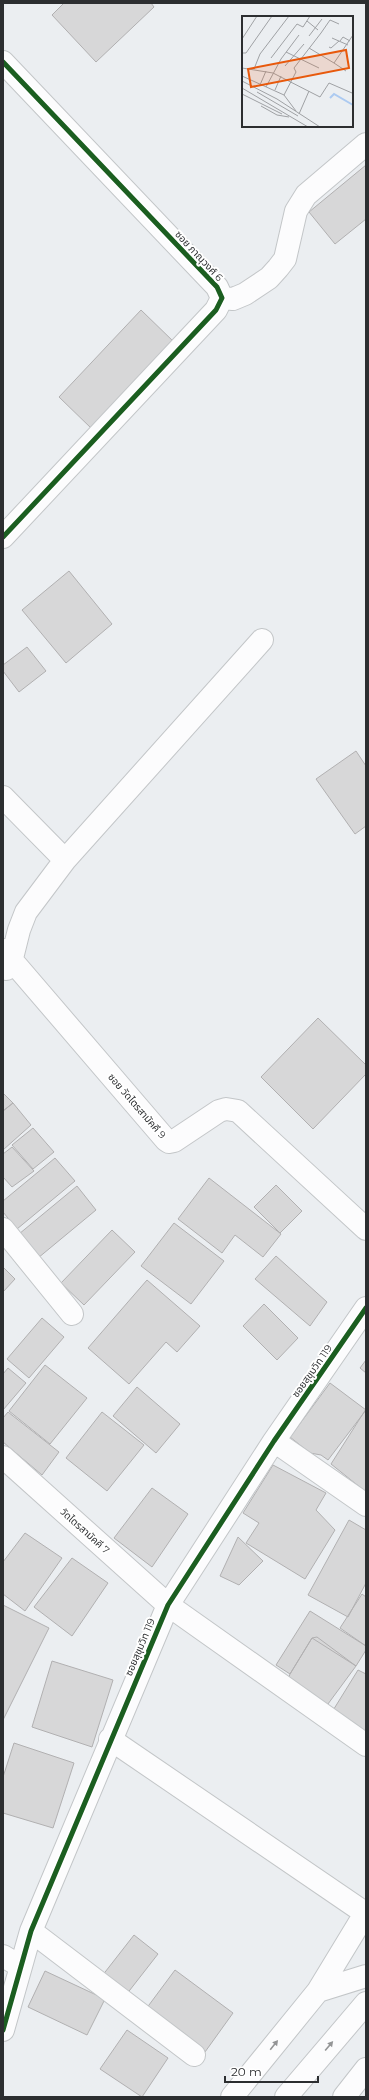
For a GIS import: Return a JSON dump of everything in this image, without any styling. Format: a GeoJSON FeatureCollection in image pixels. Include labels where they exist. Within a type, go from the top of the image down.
{"type":"FeatureCollection","features":[{"type":"Feature","properties":{"kind":"main road","name":"ซอย ภาณุวงศ์ 6"},"geometry":{"type":"LineString","coordinates":[[3,62],[217,287],[222,298]]}},
{"type":"Feature","properties":{"kind":"main road"},"geometry":{"type":"LineString","coordinates":[[3,537],[216,310],[222,298],[233,299],[245,294],[269,278],[285,259],[296,211],[306,196],[366,144]]}},
{"type":"Feature","properties":{"kind":"main road"},"geometry":{"type":"LineString","coordinates":[[6,962],[26,912],[65,860],[262,640]]}},
{"type":"Feature","properties":{"kind":"main road"},"geometry":{"type":"LineString","coordinates":[[3,797],[65,860]]}},
{"type":"Feature","properties":{"kind":"main road","name":"ซอย วัดไตรสามัคคี 9"},"geometry":{"type":"LineString","coordinates":[[6,962],[166,1140],[169,1142],[174,1141],[219,1111],[226,1109],[238,1111],[366,1229]]}},
{"type":"Feature","properties":{"kind":"main road"},"geometry":{"type":"LineString","coordinates":[[3,1230],[72,1314]]}},
{"type":"Feature","properties":{"kind":"main road","name":"ซอยสุขุมวิท 119"},"geometry":{"type":"LineString","coordinates":[[3,2030],[12,1961],[31,1931],[110,1739],[168,1605],[274,1441],[366,1308]]}},
{"type":"Feature","properties":{"kind":"main road"},"geometry":{"type":"LineString","coordinates":[[274,1441],[366,1504]]}},
{"type":"Feature","properties":{"kind":"main road","name":"วัดไตรสามัคคี 7"},"geometry":{"type":"LineString","coordinates":[[3,1458],[168,1605],[366,1745]]}},
{"type":"Feature","properties":{"kind":"main road"},"geometry":{"type":"LineString","coordinates":[[110,1739],[366,1912],[318,1992],[232,2097]]}},
{"type":"Feature","properties":{"kind":"main road"},"geometry":{"type":"LineString","coordinates":[[31,1931],[194,2055]]}},
{"type":"Feature","properties":{"kind":"main road"},"geometry":{"type":"LineString","coordinates":[[318,1992],[366,1976]]}},
{"type":"Feature","properties":{"kind":"main road"},"geometry":{"type":"LineString","coordinates":[[286,2097],[366,2003]]}},
{"type":"Feature","properties":{"kind":"main road"},"geometry":{"type":"LineString","coordinates":[[344,2097],[366,2069]]}},
{"type":"Feature","properties":{"kind":"building"},"geometry":{"type":"Polygon","coordinates":[[[64,3],[151,3],[154,7],[96,62],[52,15],[64,3]]]}},
{"type":"Feature","properties":{"kind":"building"},"geometry":{"type":"Polygon","coordinates":[[[366,165],[366,219],[335,244],[309,212],[366,165]]]}},
{"type":"Feature","properties":{"kind":"building"},"geometry":{"type":"Polygon","coordinates":[[[141,310],[175,343],[92,429],[59,397],[141,310]]]}},
{"type":"Feature","properties":{"kind":"building"},"geometry":{"type":"Polygon","coordinates":[[[69,571],[112,624],[66,663],[22,610],[69,571]]]}},
{"type":"Feature","properties":{"kind":"building"},"geometry":{"type":"Polygon","coordinates":[[[27,647],[46,671],[19,692],[3,671],[3,665],[27,647]]]}},
{"type":"Feature","properties":{"kind":"building"},"geometry":{"type":"Polygon","coordinates":[[[356,751],[366,766],[366,826],[355,834],[316,779],[356,751]]]}},
{"type":"Feature","properties":{"kind":"building"},"geometry":{"type":"Polygon","coordinates":[[[318,1018],[366,1065],[366,1074],[313,1129],[261,1077],[318,1018]]]}},
{"type":"Feature","properties":{"kind":"building"},"geometry":{"type":"Polygon","coordinates":[[[3,1093],[13,1103],[3,1111],[3,1093]]]}},
{"type":"Feature","properties":{"kind":"building"},"geometry":{"type":"Polygon","coordinates":[[[13,1103],[31,1125],[3,1150],[3,1111],[13,1103]]]}},
{"type":"Feature","properties":{"kind":"building"},"geometry":{"type":"Polygon","coordinates":[[[33,1128],[54,1152],[33,1169],[12,1145],[33,1128]]]}},
{"type":"Feature","properties":{"kind":"building"},"geometry":{"type":"Polygon","coordinates":[[[12,1147],[34,1171],[12,1187],[3,1177],[3,1154],[12,1147]]]}},
{"type":"Feature","properties":{"kind":"building"},"geometry":{"type":"Polygon","coordinates":[[[55,1158],[75,1181],[17,1229],[3,1212],[3,1201],[55,1158]]]}},
{"type":"Feature","properties":{"kind":"building"},"geometry":{"type":"Polygon","coordinates":[[[209,1178],[281,1234],[263,1257],[235,1235],[222,1253],[178,1219],[209,1178]]]}},
{"type":"Feature","properties":{"kind":"building"},"geometry":{"type":"Polygon","coordinates":[[[276,1185],[302,1211],[280,1233],[254,1207],[276,1185]]]}},
{"type":"Feature","properties":{"kind":"building"},"geometry":{"type":"Polygon","coordinates":[[[77,1186],[96,1210],[38,1258],[19,1234],[77,1186]]]}},
{"type":"Feature","properties":{"kind":"building"},"geometry":{"type":"Polygon","coordinates":[[[174,1223],[224,1261],[191,1304],[141,1266],[174,1223]]]}},
{"type":"Feature","properties":{"kind":"building"},"geometry":{"type":"Polygon","coordinates":[[[112,1230],[135,1252],[84,1305],[61,1283],[112,1230]]]}},
{"type":"Feature","properties":{"kind":"building"},"geometry":{"type":"Polygon","coordinates":[[[276,1256],[327,1302],[310,1326],[255,1279],[276,1256]]]}},
{"type":"Feature","properties":{"kind":"building"},"geometry":{"type":"Polygon","coordinates":[[[3,1267],[15,1279],[3,1292],[3,1267]]]}},
{"type":"Feature","properties":{"kind":"building"},"geometry":{"type":"Polygon","coordinates":[[[147,1280],[200,1326],[177,1352],[166,1342],[129,1384],[88,1348],[147,1280]]]}},
{"type":"Feature","properties":{"kind":"building"},"geometry":{"type":"Polygon","coordinates":[[[264,1304],[298,1338],[277,1360],[243,1326],[264,1304]]]}},
{"type":"Feature","properties":{"kind":"building"},"geometry":{"type":"Polygon","coordinates":[[[42,1318],[64,1337],[29,1378],[7,1359],[42,1318]]]}},
{"type":"Feature","properties":{"kind":"building"},"geometry":{"type":"Polygon","coordinates":[[[366,1360],[366,1373],[360,1368],[366,1360]]]}},
{"type":"Feature","properties":{"kind":"building"},"geometry":{"type":"Polygon","coordinates":[[[45,1365],[87,1398],[50,1444],[9,1411],[45,1365]]]}},
{"type":"Feature","properties":{"kind":"building"},"geometry":{"type":"Polygon","coordinates":[[[8,1368],[26,1383],[3,1410],[3,1374],[8,1368]]]}},
{"type":"Feature","properties":{"kind":"building"},"geometry":{"type":"Polygon","coordinates":[[[330,1383],[366,1410],[328,1460],[321,1455],[310,1453],[290,1437],[330,1383]]]}},
{"type":"Feature","properties":{"kind":"building"},"geometry":{"type":"Polygon","coordinates":[[[137,1387],[180,1424],[156,1453],[113,1416],[137,1387]]]}},
{"type":"Feature","properties":{"kind":"building"},"geometry":{"type":"Polygon","coordinates":[[[366,1409],[366,1492],[331,1464],[366,1409]]]}},
{"type":"Feature","properties":{"kind":"building"},"geometry":{"type":"Polygon","coordinates":[[[8,1412],[59,1452],[42,1475],[3,1442],[3,1418],[8,1412]]]}},
{"type":"Feature","properties":{"kind":"building"},"geometry":{"type":"Polygon","coordinates":[[[102,1412],[144,1445],[107,1491],[66,1458],[102,1412]]]}},
{"type":"Feature","properties":{"kind":"building"},"geometry":{"type":"Polygon","coordinates":[[[273,1465],[326,1493],[316,1510],[335,1530],[305,1579],[246,1543],[259,1523],[243,1513],[273,1465]]]}},
{"type":"Feature","properties":{"kind":"building"},"geometry":{"type":"Polygon","coordinates":[[[152,1488],[188,1514],[152,1567],[114,1538],[152,1488]]]}},
{"type":"Feature","properties":{"kind":"building"},"geometry":{"type":"Polygon","coordinates":[[[349,1520],[366,1530],[366,1583],[348,1617],[308,1595],[349,1520]]]}},
{"type":"Feature","properties":{"kind":"building"},"geometry":{"type":"Polygon","coordinates":[[[25,1533],[62,1558],[25,1611],[3,1594],[3,1562],[25,1533]]]}},
{"type":"Feature","properties":{"kind":"building"},"geometry":{"type":"Polygon","coordinates":[[[238,1537],[263,1561],[239,1585],[220,1576],[238,1537]]]}},
{"type":"Feature","properties":{"kind":"building"},"geometry":{"type":"Polygon","coordinates":[[[72,1558],[108,1583],[72,1636],[34,1607],[72,1558]]]}},
{"type":"Feature","properties":{"kind":"building"},"geometry":{"type":"Polygon","coordinates":[[[362,1594],[366,1597],[366,1646],[340,1628],[362,1594]]]}},
{"type":"Feature","properties":{"kind":"building"},"geometry":{"type":"Polygon","coordinates":[[[3,1605],[49,1628],[3,1720],[3,1605]]]}},
{"type":"Feature","properties":{"kind":"building"},"geometry":{"type":"Polygon","coordinates":[[[310,1611],[366,1646],[366,1650],[356,1666],[312,1638],[290,1674],[276,1665],[310,1611]]]}},
{"type":"Feature","properties":{"kind":"building"},"geometry":{"type":"Polygon","coordinates":[[[317,1637],[356,1666],[325,1708],[287,1682],[290,1674],[312,1638],[317,1637]]]}},
{"type":"Feature","properties":{"kind":"building"},"geometry":{"type":"Polygon","coordinates":[[[52,1661],[113,1680],[92,1747],[32,1727],[52,1661]]]}},
{"type":"Feature","properties":{"kind":"building"},"geometry":{"type":"Polygon","coordinates":[[[358,1670],[366,1674],[366,1733],[332,1712],[358,1670]]]}},
{"type":"Feature","properties":{"kind":"building"},"geometry":{"type":"Polygon","coordinates":[[[14,1743],[74,1763],[53,1828],[3,1813],[3,1777],[14,1743]]]}},
{"type":"Feature","properties":{"kind":"building"},"geometry":{"type":"Polygon","coordinates":[[[134,1935],[158,1954],[126,1995],[102,1976],[134,1935]]]}},
{"type":"Feature","properties":{"kind":"building"},"geometry":{"type":"Polygon","coordinates":[[[175,1970],[233,2013],[205,2052],[146,2009],[175,1970]]]}},
{"type":"Feature","properties":{"kind":"building"},"geometry":{"type":"Polygon","coordinates":[[[45,1971],[105,1999],[87,2035],[28,2007],[45,1971]]]}},
{"type":"Feature","properties":{"kind":"building"},"geometry":{"type":"Polygon","coordinates":[[[127,2030],[168,2058],[142,2097],[100,2069],[127,2030]]]}},
{"type":"Feature","properties":{"kind":"cycle path"},"geometry":{"type":"LineString","coordinates":[[3,62],[217,287],[222,298],[216,310],[3,537]]}},
{"type":"Feature","properties":{"kind":"cycle path"},"geometry":{"type":"LineString","coordinates":[[3,2030],[31,1931],[168,1605],[274,1441],[366,1308]]}}]}
